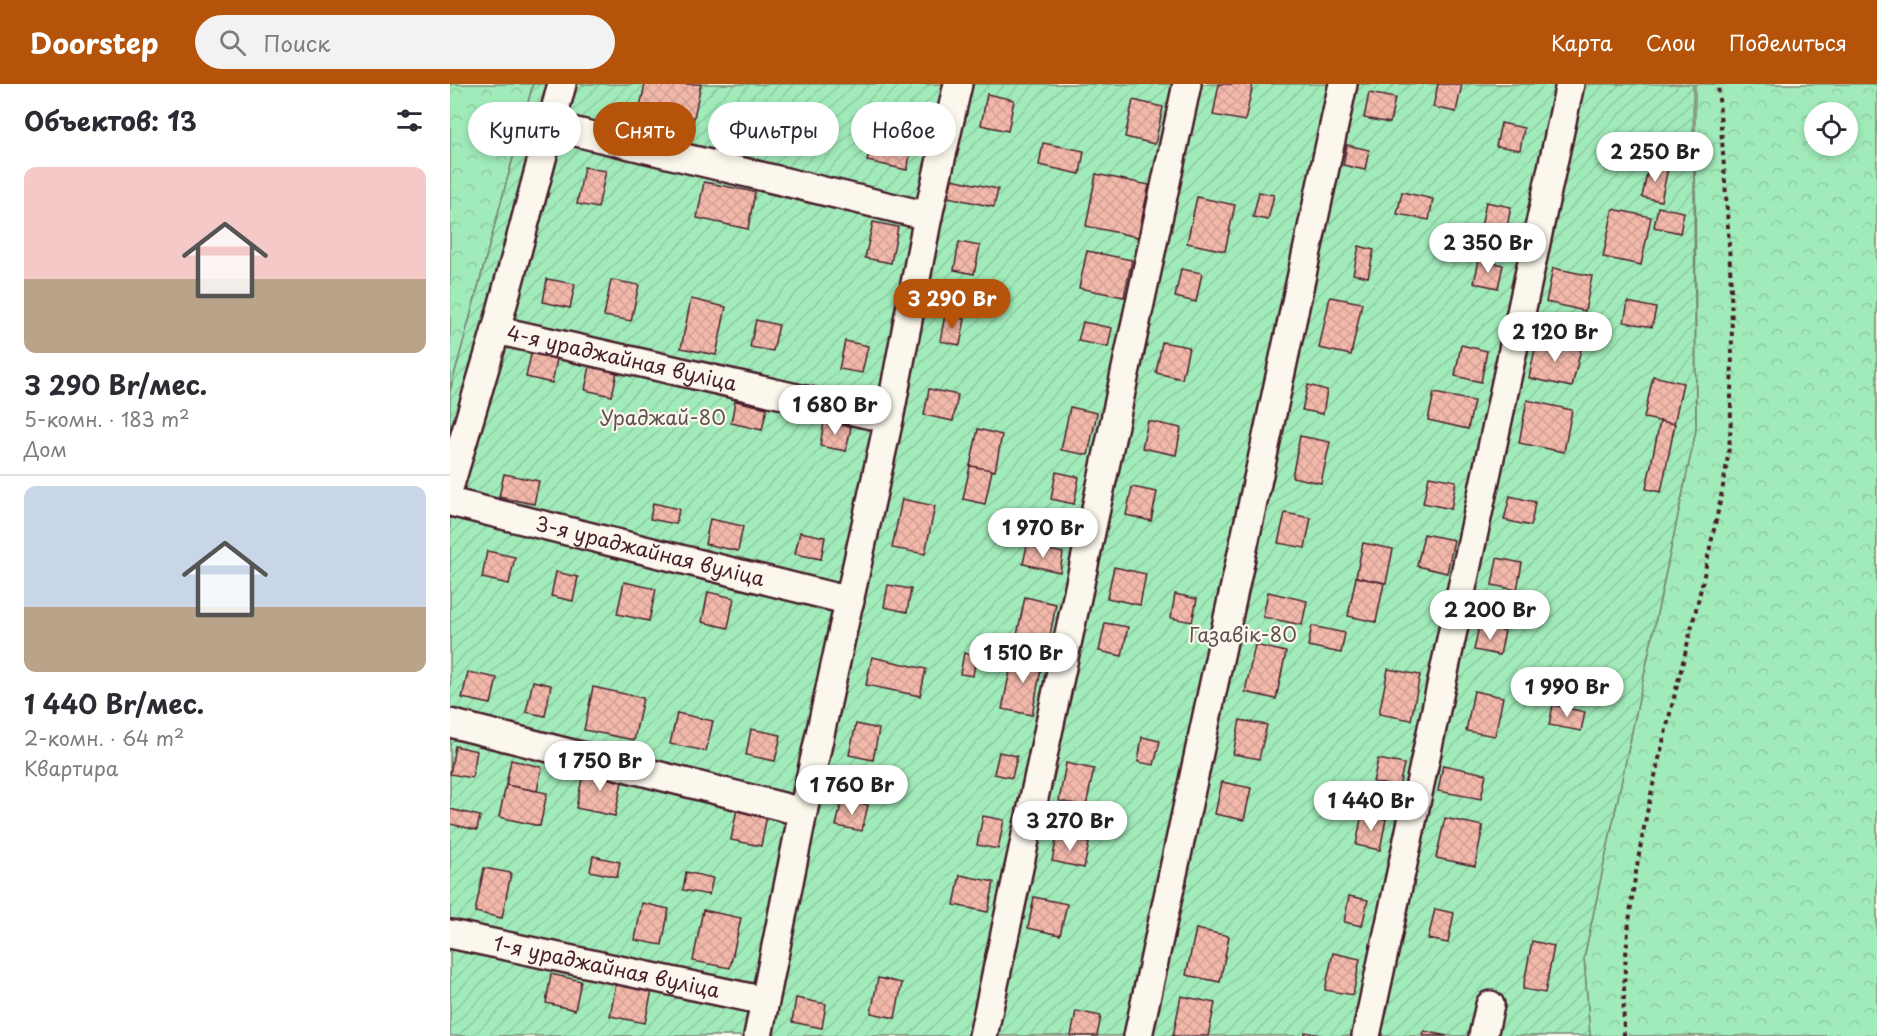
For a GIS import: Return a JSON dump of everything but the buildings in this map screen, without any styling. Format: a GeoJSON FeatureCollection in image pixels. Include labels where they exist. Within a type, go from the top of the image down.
{"type":"FeatureCollection","features":[{"type":"Feature","properties":{"kind":"lane"},"geometry":{"type":"LineString","coordinates":[[557,102],[562,84]]}},
{"type":"Feature","properties":{"kind":"lane"},"geometry":{"type":"LineString","coordinates":[[758,1036],[803,812],[889,419],[928,216],[958,84]]}},
{"type":"Feature","properties":{"kind":"lane"},"geometry":{"type":"LineString","coordinates":[[983,1036],[1187,84]]}},
{"type":"Feature","properties":{"kind":"lane"},"geometry":{"type":"LineString","coordinates":[[1138,1036],[1343,84]]}},
{"type":"Feature","properties":{"kind":"lane"},"geometry":{"type":"LineString","coordinates":[[1366,1036],[1570,84]]}},
{"type":"Feature","properties":{"kind":"lane"},"geometry":{"type":"LineString","coordinates":[[581,133],[928,216]]}},
{"type":"Feature","properties":{"kind":"lane"},"geometry":{"type":"LineString","coordinates":[[450,485],[496,330],[543,156]]}},
{"type":"Feature","properties":{"kind":"lane","name":"4-я ураджайная вуліца"},"geometry":{"type":"LineString","coordinates":[[496,330],[889,419]]}},
{"type":"Feature","properties":{"kind":"lane","name":"3-я ураджайная вуліца"},"geometry":{"type":"LineString","coordinates":[[450,502],[850,601]]}},
{"type":"Feature","properties":{"kind":"lane"},"geometry":{"type":"LineString","coordinates":[[450,723],[803,812]]}},
{"type":"Feature","properties":{"kind":"lane","name":"1-я ураджайная вуліца"},"geometry":{"type":"LineString","coordinates":[[450,934],[765,1001]]}},
{"type":"Feature","properties":{"kind":"lane"},"geometry":{"type":"LineString","coordinates":[[1483,1036],[1490,1005]]}},
{"type":"Feature","properties":{"kind":"path"},"geometry":{"type":"LineString","coordinates":[[1624,1036],[1625,962],[1639,846],[1650,789],[1714,531],[1729,447],[1732,284],[1718,84]]}},
{"type":"Feature","properties":{"kind":"green space"},"geometry":{"type":"Polygon","coordinates":[[[450,84],[533,84],[528,102],[468,102],[468,156],[514,156],[450,391],[450,84]]]}},
{"type":"Feature","properties":{"kind":"green space","name":"Газавік-80"},"geometry":{"type":"Polygon","coordinates":[[[533,84],[1693,84],[1696,430],[1584,958],[1590,1036],[450,1036],[450,391],[514,156],[581,156],[581,102],[528,102],[533,84]]]}},
{"type":"Feature","properties":{"kind":"green space"},"geometry":{"type":"Polygon","coordinates":[[[1695,84],[1877,84],[1877,1036],[1590,1036],[1584,958],[1696,430],[1695,84]]]}},
{"type":"Feature","properties":{"kind":"park label","name":"Ураджай-80"},"geometry":{"type":"Point","coordinates":[663,418]}}]}
